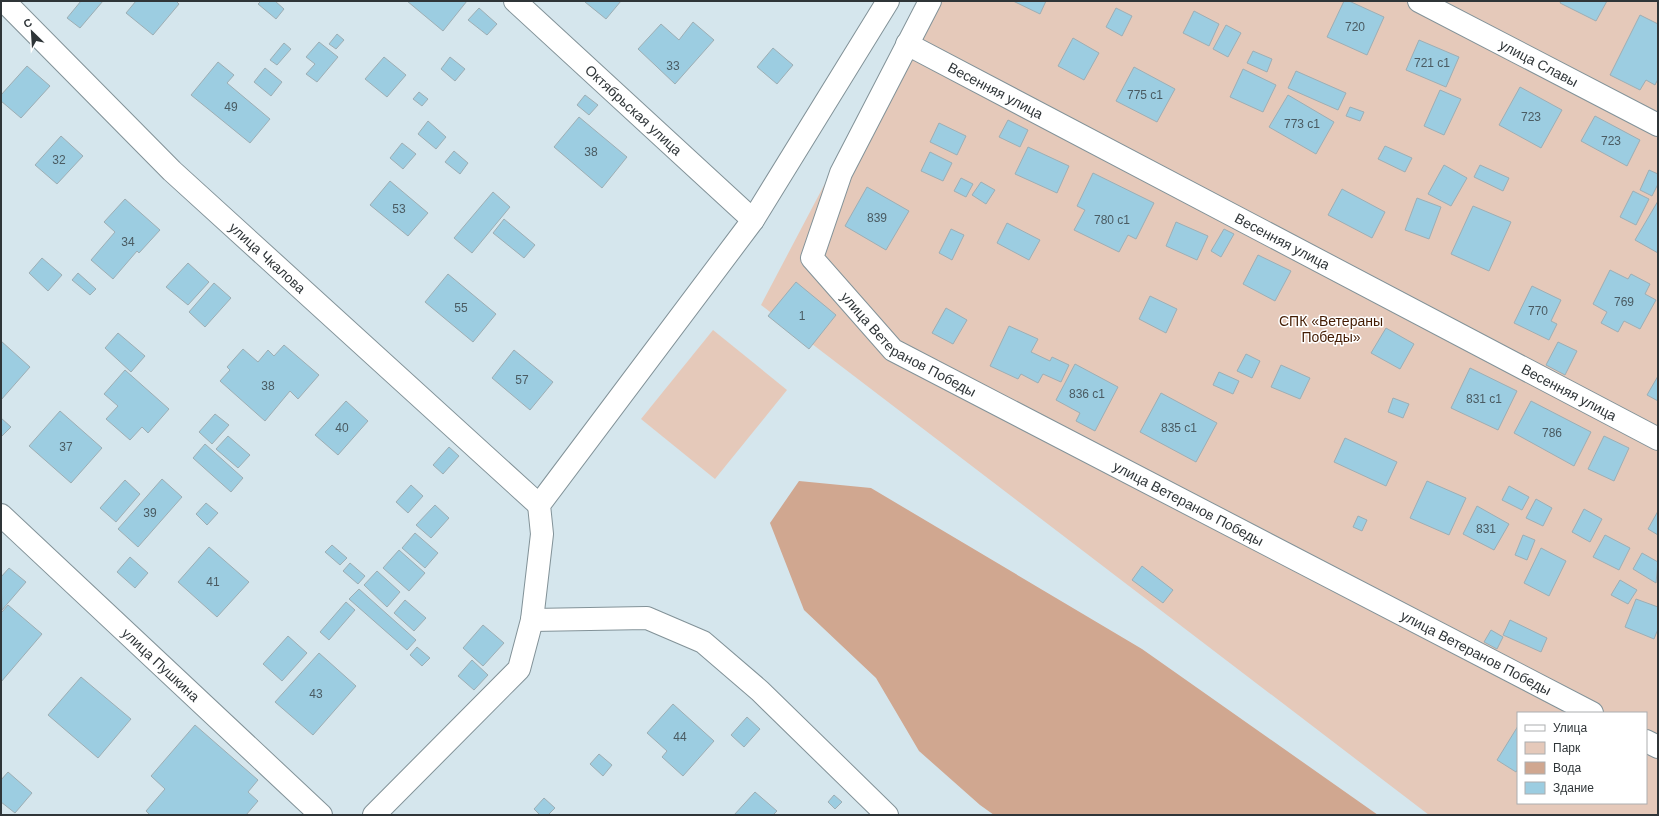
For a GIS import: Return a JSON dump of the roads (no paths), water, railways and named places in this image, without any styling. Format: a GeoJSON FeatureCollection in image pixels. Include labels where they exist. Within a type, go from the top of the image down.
{"type":"FeatureCollection","features":[{"type":"Feature","properties":{"kind":"street","name":"улица Чкалова"},"geometry":{"type":"LineString","coordinates":[[4,1],[172,171],[539,505]]}},
{"type":"Feature","properties":{"kind":"street","name":"Октябрьская улица"},"geometry":{"type":"LineString","coordinates":[[515,1],[753,220]]}},
{"type":"Feature","properties":{"kind":"street"},"geometry":{"type":"LineString","coordinates":[[374,815],[519,668],[532,620],[542,534],[539,505],[753,220],[888,1]]}},
{"type":"Feature","properties":{"kind":"street"},"geometry":{"type":"LineString","coordinates":[[907,44],[930,1]]}},
{"type":"Feature","properties":{"kind":"street","name":"улица Славы"},"geometry":{"type":"LineString","coordinates":[[1419,1],[1658,126]]}},
{"type":"Feature","properties":{"kind":"street","name":"улица Ветеранов Победы"},"geometry":{"type":"LineString","coordinates":[[907,44],[841,173],[812,258],[893,350],[1590,712]]}},
{"type":"Feature","properties":{"kind":"street","name":"Весенняя улица"},"geometry":{"type":"LineString","coordinates":[[907,44],[1658,439]]}},
{"type":"Feature","properties":{"kind":"street","name":"улица Пушкина"},"geometry":{"type":"LineString","coordinates":[[1,515],[321,815]]}},
{"type":"Feature","properties":{"kind":"street"},"geometry":{"type":"LineString","coordinates":[[532,620],[646,618],[703,642],[760,691],[887,815]]}},
{"type":"Feature","properties":{"kind":"street"},"geometry":{"type":"LineString","coordinates":[[1647,742],[1658,747]]}},
{"type":"Feature","properties":{"kind":"water"},"geometry":{"type":"Polygon","coordinates":[[[799,481],[871,488],[1142,649],[1378,815],[994,815],[980,805],[919,751],[876,678],[804,610],[770,523],[799,481]]]}},
{"type":"Feature","properties":{"kind":"park label","name":"СПК «Ветераны Победы»"},"geometry":{"type":"Point","coordinates":[1331,330]}}]}
